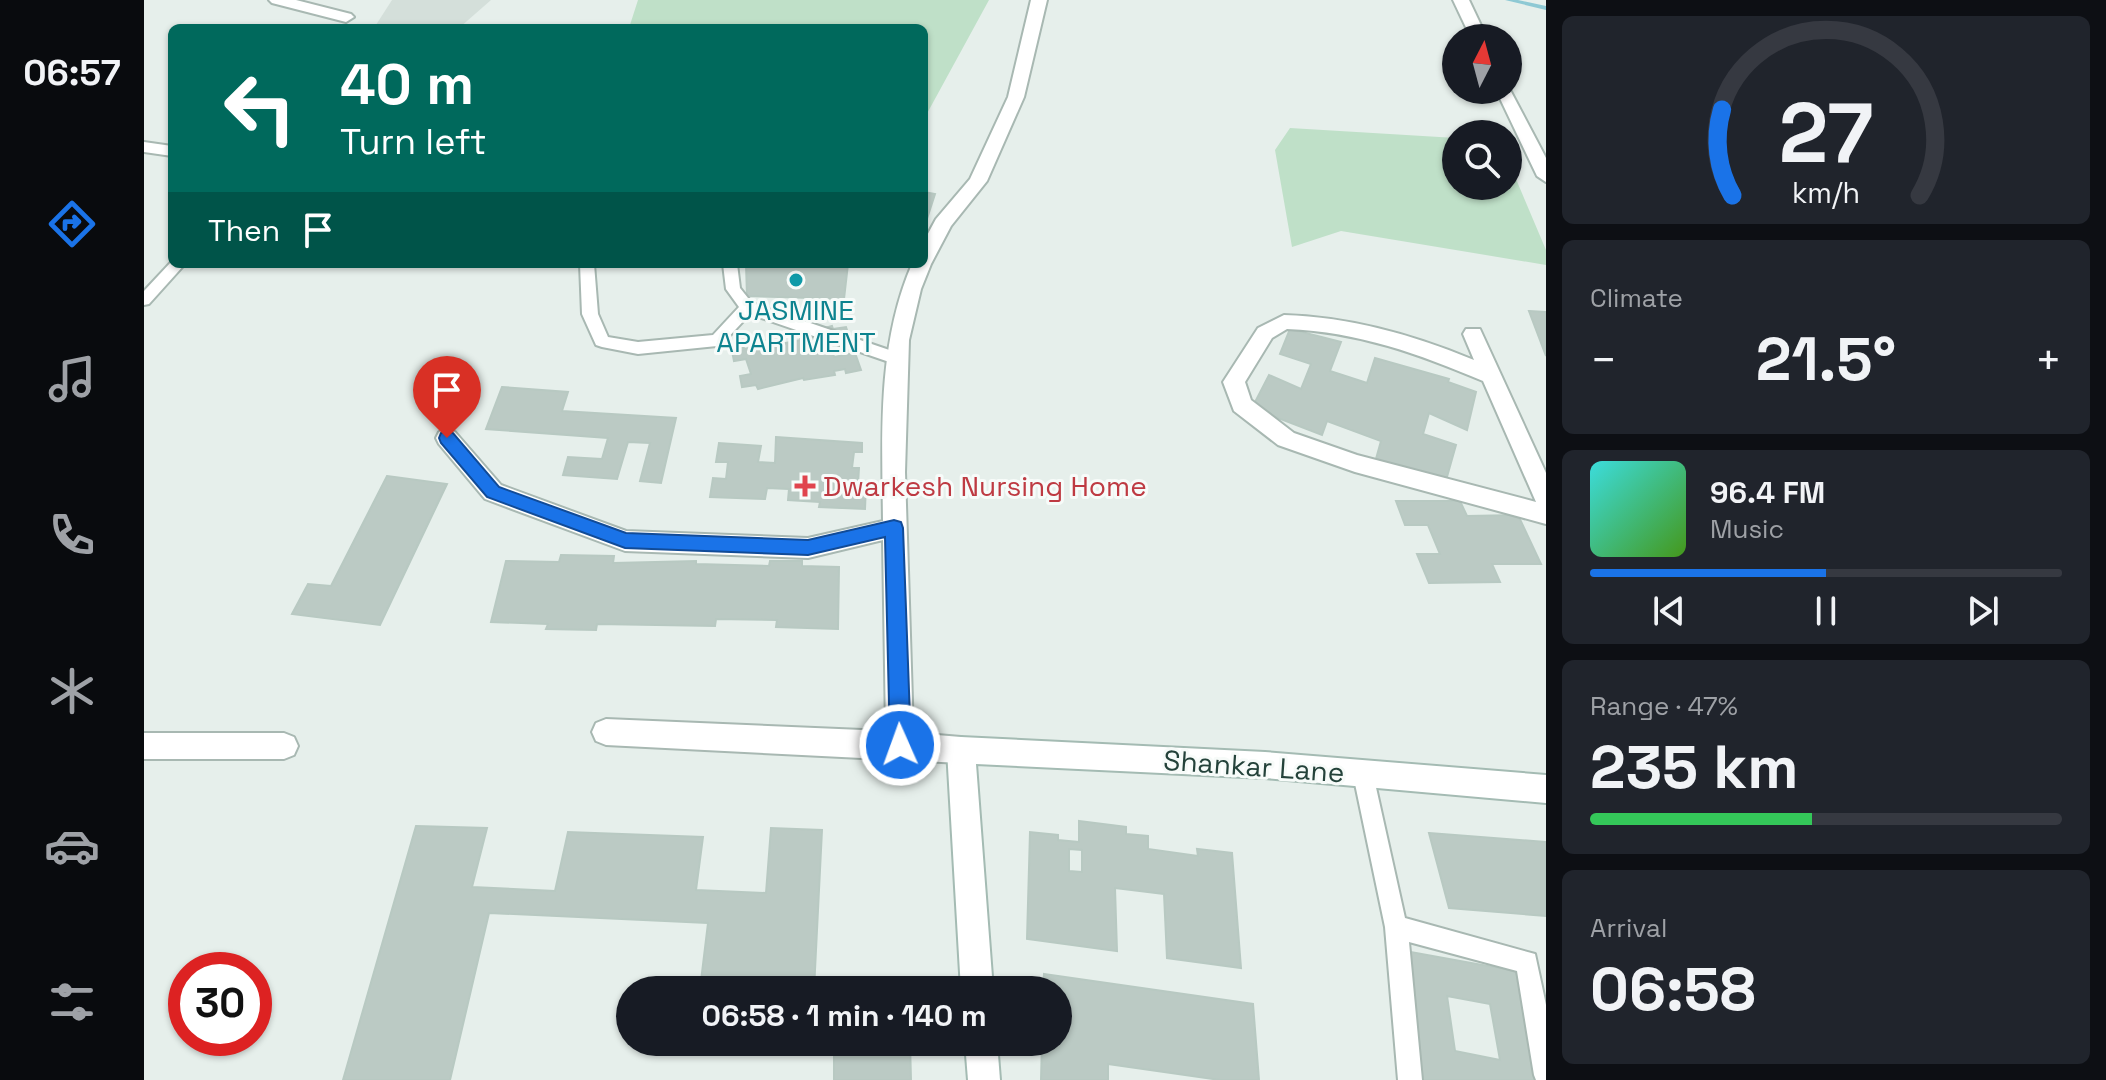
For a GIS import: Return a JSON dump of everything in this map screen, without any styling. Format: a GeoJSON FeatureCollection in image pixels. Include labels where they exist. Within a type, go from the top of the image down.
{"type":"FeatureCollection","features":[{"type":"Feature","properties":{"kind":"street"},"geometry":{"type":"LineString","coordinates":[[277,0],[342,22],[360,0]]}},
{"type":"Feature","properties":{"kind":"street"},"geometry":{"type":"LineString","coordinates":[[928,252],[943,223],[978,181],[1016,97],[1039,0]]}},
{"type":"Feature","properties":{"kind":"street"},"geometry":{"type":"LineString","coordinates":[[1461,0],[1472,24]]}},
{"type":"Feature","properties":{"kind":"street"},"geometry":{"type":"LineString","coordinates":[[1511,104],[1546,176]]}},
{"type":"Feature","properties":{"kind":"street"},"geometry":{"type":"LineString","coordinates":[[144,147],[168,150]]}},
{"type":"Feature","properties":{"kind":"street"},"geometry":{"type":"LineString","coordinates":[[900,745],[894,528],[895,358],[907,292],[920,268]]}},
{"type":"Feature","properties":{"kind":"street"},"geometry":{"type":"LineString","coordinates":[[1492,376],[1416,344],[1316,323],[1284,322],[1265,333],[1234,382],[1242,405],[1286,439],[1355,463],[1546,514]]}},
{"type":"Feature","properties":{"kind":"street"},"geometry":{"type":"LineString","coordinates":[[1473,334],[1546,499]]}},
{"type":"Feature","properties":{"kind":"street"},"geometry":{"type":"LineString","coordinates":[[447,438],[493,492],[625,541],[808,548],[894,528]]}},
{"type":"Feature","properties":{"kind":"street","name":"Shankar Lane"},"geometry":{"type":"LineString","coordinates":[[606,732],[1265,765],[1546,789]]}},
{"type":"Feature","properties":{"kind":"street"},"geometry":{"type":"LineString","coordinates":[[144,746],[284,746]]}},
{"type":"Feature","properties":{"kind":"street"},"geometry":{"type":"LineString","coordinates":[[961,750],[976,976]]}},
{"type":"Feature","properties":{"kind":"street"},"geometry":{"type":"LineString","coordinates":[[982,1056],[984,1080]]}},
{"type":"Feature","properties":{"kind":"lane"},"geometry":{"type":"LineString","coordinates":[[144,300],[174,268]]}},
{"type":"Feature","properties":{"kind":"lane"},"geometry":{"type":"LineString","coordinates":[[587,268],[590,314],[602,341],[638,348],[717,340],[747,307]]}},
{"type":"Feature","properties":{"kind":"lane"},"geometry":{"type":"LineString","coordinates":[[730,268],[733,289],[747,307],[895,358]]}},
{"type":"Feature","properties":{"kind":"lane"},"geometry":{"type":"LineString","coordinates":[[1363,774],[1396,927],[1410,1080]]}},
{"type":"Feature","properties":{"kind":"lane"},"geometry":{"type":"LineString","coordinates":[[1396,927],[1527,962],[1546,1075]]}},
{"type":"Feature","properties":{"kind":"shaded area"},"geometry":{"type":"Polygon","coordinates":[[[392,0],[491,0],[464,24],[377,24],[392,0]]]}},
{"type":"Feature","properties":{"kind":"green space"},"geometry":{"type":"Polygon","coordinates":[[[638,0],[989,0],[928,112],[928,24],[630,24],[638,0]]]}},
{"type":"Feature","properties":{"kind":"green space"},"geometry":{"type":"Polygon","coordinates":[[[1290,128],[1442,137],[1442,200],[1522,200],[1522,193],[1546,250],[1546,265],[1341,231],[1292,247],[1275,150],[1290,128]]]}},
{"type":"Feature","properties":{"kind":"building"},"geometry":{"type":"Polygon","coordinates":[[[928,193],[935,194],[928,216],[928,193]]]}},
{"type":"Feature","properties":{"kind":"building","name":"JASMINE APARTMENT"},"geometry":{"type":"Polygon","coordinates":[[[746,268],[848,268],[844,299],[747,296],[746,268]]]}},
{"type":"Feature","properties":{"kind":"building"},"geometry":{"type":"Polygon","coordinates":[[[1529,311],[1546,312],[1546,356],[1529,311]]]}},
{"type":"Feature","properties":{"kind":"building"},"geometry":{"type":"Polygon","coordinates":[[[832,326],[833,329],[846,327],[850,339],[830,343],[834,357],[855,353],[861,370],[846,373],[845,369],[834,371],[835,375],[803,378],[758,389],[756,385],[742,387],[740,376],[751,374],[746,359],[734,361],[732,351],[739,350],[737,345],[743,345],[744,349],[754,347],[753,343],[769,340],[770,346],[801,340],[799,335],[832,326]]]}},
{"type":"Feature","properties":{"kind":"building"},"geometry":{"type":"Polygon","coordinates":[[[1290,329],[1341,342],[1330,371],[1367,383],[1375,358],[1449,379],[1448,382],[1476,392],[1467,430],[1429,413],[1423,434],[1456,445],[1445,484],[1376,459],[1381,441],[1327,421],[1322,435],[1252,408],[1269,375],[1301,389],[1311,364],[1280,354],[1290,329]]]}},
{"type":"Feature","properties":{"kind":"building"},"geometry":{"type":"Polygon","coordinates":[[[502,387],[568,392],[562,411],[676,418],[661,483],[640,481],[650,443],[628,442],[617,479],[563,475],[568,457],[602,459],[608,438],[486,429],[502,387]]]}},
{"type":"Feature","properties":{"kind":"building"},"geometry":{"type":"Polygon","coordinates":[[[776,437],[862,443],[862,452],[854,452],[852,468],[859,468],[858,484],[866,485],[865,509],[819,507],[820,502],[788,500],[789,489],[767,488],[765,499],[710,497],[713,478],[726,479],[728,462],[716,462],[719,443],[761,446],[758,462],[775,463],[776,437]]]}},
{"type":"Feature","properties":{"kind":"building"},"geometry":{"type":"Polygon","coordinates":[[[387,476],[447,484],[380,625],[292,614],[308,584],[331,586],[387,476]]]}},
{"type":"Feature","properties":{"kind":"building"},"geometry":{"type":"Polygon","coordinates":[[[1396,501],[1460,501],[1467,516],[1518,515],[1541,564],[1492,564],[1500,582],[1429,583],[1417,554],[1440,554],[1428,525],[1405,525],[1396,501]]]}},
{"type":"Feature","properties":{"kind":"building"},"geometry":{"type":"Polygon","coordinates":[[[561,555],[614,556],[613,563],[696,561],[696,564],[769,566],[770,561],[802,561],[802,566],[839,567],[838,629],[776,627],[777,620],[716,619],[715,626],[597,624],[596,630],[546,629],[548,624],[491,622],[506,561],[559,562],[561,555]]]}},
{"type":"Feature","properties":{"kind":"building"},"geometry":{"type":"Polygon","coordinates":[[[1079,821],[1126,827],[1126,834],[1148,836],[1148,849],[1198,856],[1197,849],[1232,853],[1241,968],[1167,958],[1164,894],[1115,888],[1117,951],[1027,939],[1030,832],[1058,835],[1058,840],[1079,842],[1079,821]],[[1069,849],[1069,871],[1082,872],[1082,850],[1069,849]]]}},
{"type":"Feature","properties":{"kind":"building"},"geometry":{"type":"Polygon","coordinates":[[[416,826],[487,828],[472,887],[555,891],[568,832],[703,837],[696,890],[766,893],[771,828],[822,830],[815,976],[702,976],[708,923],[489,913],[450,1080],[343,1080],[416,826]]]}},
{"type":"Feature","properties":{"kind":"building"},"geometry":{"type":"Polygon","coordinates":[[[1429,833],[1546,842],[1546,916],[1449,908],[1429,833]]]}},
{"type":"Feature","properties":{"kind":"building"},"geometry":{"type":"Polygon","coordinates":[[[1405,951],[1516,971],[1535,1080],[1423,1080],[1405,951]],[[1447,996],[1455,1051],[1500,1060],[1490,1004],[1447,996]]]}},
{"type":"Feature","properties":{"kind":"building"},"geometry":{"type":"Polygon","coordinates":[[[1072,978],[1253,1004],[1259,1080],[1220,1080],[1108,1064],[1108,1080],[1041,1080],[1042,1056],[1072,1056],[1072,978]]]}},
{"type":"Feature","properties":{"kind":"building"},"geometry":{"type":"Polygon","coordinates":[[[834,1056],[910,1056],[911,1080],[834,1080],[834,1056]]]}},
{"type":"Feature","properties":{"kind":"waterway"},"geometry":{"type":"LineString","coordinates":[[1508,0],[1546,8]]}},
{"type":"Feature","properties":{"kind":"place","name":"JASMINE APARTMENT"},"geometry":{"type":"Point","coordinates":[796,280]}},
{"type":"Feature","properties":{"kind":"place","name":"Dwarkesh Nursing Home"},"geometry":{"type":"Point","coordinates":[805,486]}},
{"type":"Feature","properties":{"kind":"route"},"geometry":{"type":"LineString","coordinates":[[447,438],[493,492],[625,541],[808,548],[894,528],[900,745]]}}]}
